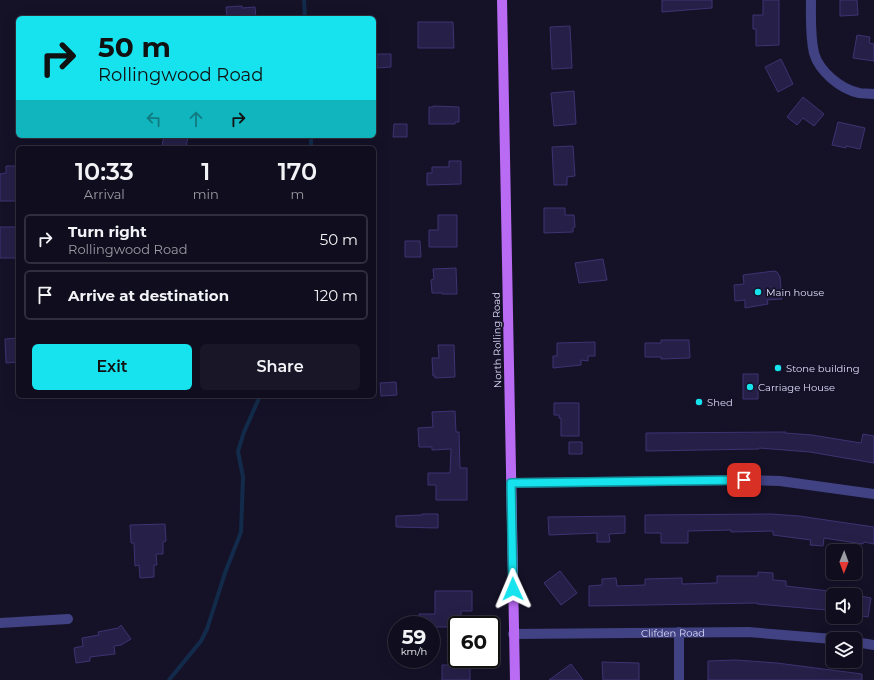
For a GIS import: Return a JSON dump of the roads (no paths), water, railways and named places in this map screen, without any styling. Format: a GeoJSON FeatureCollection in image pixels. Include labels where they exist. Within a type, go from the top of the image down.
{"type":"FeatureCollection","features":[{"type":"Feature","properties":{"kind":"main road","name":"North Rolling Road"},"geometry":{"type":"LineString","coordinates":[[502,0],[514,680]]}},
{"type":"Feature","properties":{"kind":"street"},"geometry":{"type":"LineString","coordinates":[[811,0],[814,53],[822,68],[846,88],[858,93],[874,94]]}},
{"type":"Feature","properties":{"kind":"street"},"geometry":{"type":"LineString","coordinates":[[511,483],[744,480],[780,481],[874,494]]}},
{"type":"Feature","properties":{"kind":"street"},"geometry":{"type":"LineString","coordinates":[[0,623],[68,619]]}},
{"type":"Feature","properties":{"kind":"street"},"geometry":{"type":"LineString","coordinates":[[679,632],[679,680]]}},
{"type":"Feature","properties":{"kind":"street","name":"Clifden Road"},"geometry":{"type":"LineString","coordinates":[[513,634],[748,632],[826,638]]}},
{"type":"Feature","properties":{"kind":"street"},"geometry":{"type":"LineString","coordinates":[[862,643],[874,645]]}},
{"type":"Feature","properties":{"kind":"waterway"},"geometry":{"type":"LineString","coordinates":[[304,0],[305,16]]}},
{"type":"Feature","properties":{"kind":"waterway"},"geometry":{"type":"LineString","coordinates":[[311,138],[311,146]]}},
{"type":"Feature","properties":{"kind":"waterway"},"geometry":{"type":"LineString","coordinates":[[169,680],[201,641],[207,629],[225,573],[241,532],[243,477],[238,451],[244,432],[259,398]]}},
{"type":"Feature","properties":{"kind":"place","name":"Main house"},"geometry":{"type":"Point","coordinates":[758,292]}},
{"type":"Feature","properties":{"kind":"place","name":"Stone building"},"geometry":{"type":"Point","coordinates":[778,368]}},
{"type":"Feature","properties":{"kind":"place","name":"Carriage House"},"geometry":{"type":"Point","coordinates":[750,387]}},
{"type":"Feature","properties":{"kind":"place","name":"Shed"},"geometry":{"type":"Point","coordinates":[699,402]}}]}
